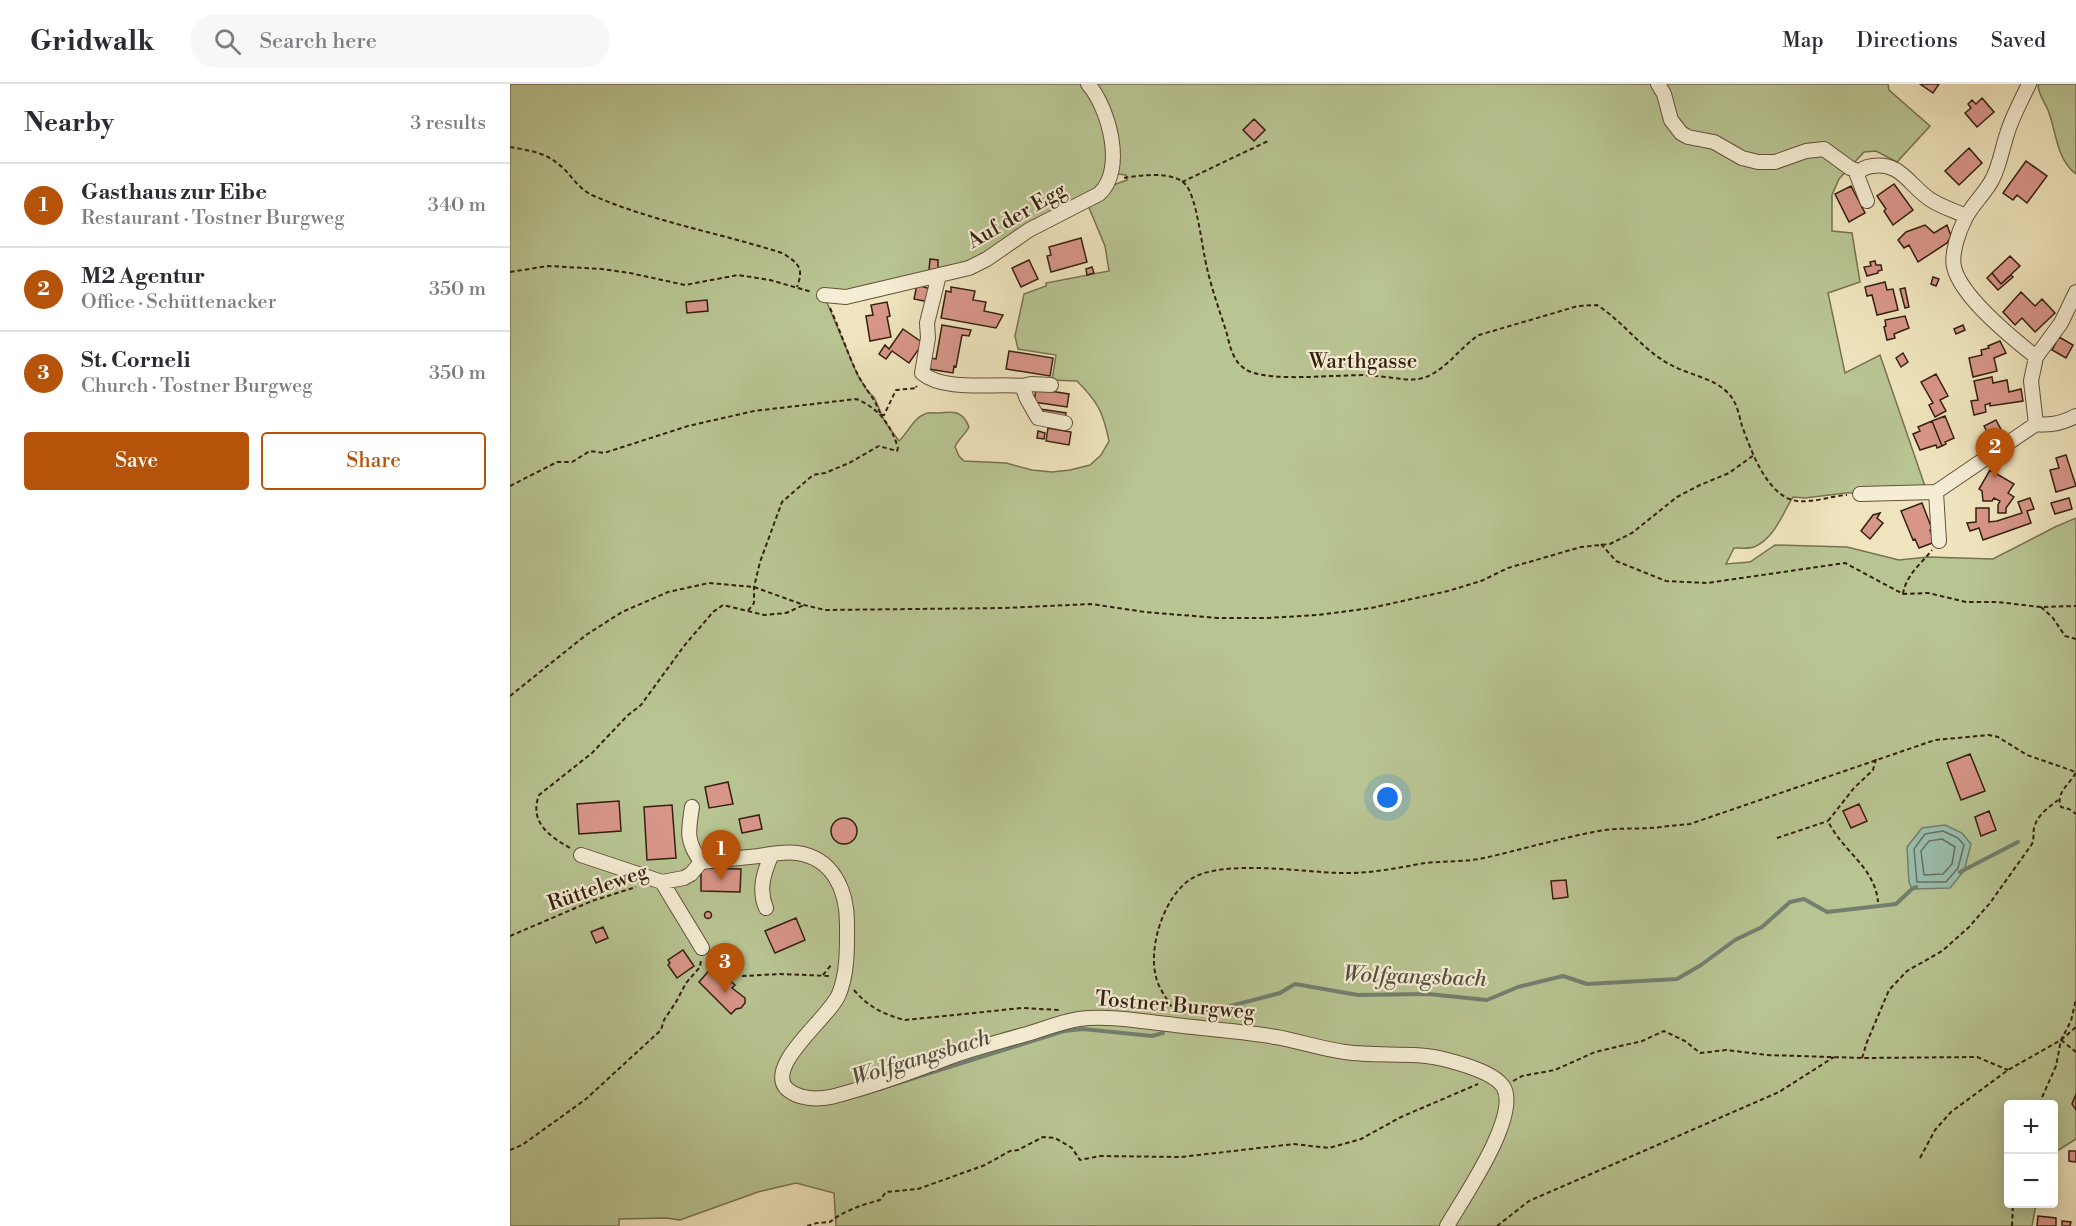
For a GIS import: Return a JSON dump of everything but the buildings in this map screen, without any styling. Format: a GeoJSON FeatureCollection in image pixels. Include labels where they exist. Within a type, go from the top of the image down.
{"type":"FeatureCollection","features":[{"type":"Feature","properties":{"kind":"street"},"geometry":{"type":"LineString","coordinates":[[1088,84],[1099,99],[1108,122],[1113,163],[1109,182]]}},
{"type":"Feature","properties":{"kind":"street"},"geometry":{"type":"LineString","coordinates":[[1658,84],[1676,128],[1688,137],[1714,142],[1742,158],[1758,162],[1775,162],[1806,151],[1824,149],[1850,168],[1858,171],[1874,165],[1890,166],[1906,176],[1920,192],[1933,201],[1966,216]]}},
{"type":"Feature","properties":{"kind":"street"},"geometry":{"type":"LineString","coordinates":[[2029,84],[2016,110],[1994,177],[1988,189],[1966,216],[1959,231],[1953,265],[1956,274],[1971,296],[1996,323],[2036,357]]}},
{"type":"Feature","properties":{"kind":"street"},"geometry":{"type":"LineString","coordinates":[[1858,171],[1857,175],[1867,201]]}},
{"type":"Feature","properties":{"kind":"street","name":"Auf der Egg"},"geometry":{"type":"LineString","coordinates":[[824,296],[846,297],[969,268],[1029,230],[1099,194],[1109,182]]}},
{"type":"Feature","properties":{"kind":"street"},"geometry":{"type":"LineString","coordinates":[[939,275],[927,323],[928,338],[920,375],[928,379],[963,386],[1051,385]]}},
{"type":"Feature","properties":{"kind":"street"},"geometry":{"type":"LineString","coordinates":[[2036,424],[2031,381],[2036,357],[2061,323],[2076,292]]}},
{"type":"Feature","properties":{"kind":"street"},"geometry":{"type":"LineString","coordinates":[[1022,386],[1038,418],[1065,423]]}},
{"type":"Feature","properties":{"kind":"street"},"geometry":{"type":"LineString","coordinates":[[1860,494],[1936,492],[2036,424],[2047,426],[2076,416]]}},
{"type":"Feature","properties":{"kind":"street"},"geometry":{"type":"LineString","coordinates":[[1936,492],[1939,541]]}},
{"type":"Feature","properties":{"kind":"street"},"geometry":{"type":"LineString","coordinates":[[692,807],[688,833],[692,848],[702,862]]}},
{"type":"Feature","properties":{"kind":"street","name":"Tostner Burgweg"},"geometry":{"type":"LineString","coordinates":[[662,882],[684,878],[702,862],[794,852],[811,856],[825,864],[837,877],[847,919],[844,974],[839,995],[827,1013],[792,1053],[781,1072],[787,1089],[795,1095],[810,1099],[833,1096],[910,1074],[953,1056],[1080,1019],[1128,1019],[1278,1037],[1343,1052],[1414,1055],[1445,1059],[1475,1069],[1499,1082]]}},
{"type":"Feature","properties":{"kind":"street"},"geometry":{"type":"LineString","coordinates":[[766,908],[762,898],[762,886],[766,867],[772,854]]}},
{"type":"Feature","properties":{"kind":"street"},"geometry":{"type":"LineString","coordinates":[[581,855],[662,882],[702,948]]}},
{"type":"Feature","properties":{"kind":"street"},"geometry":{"type":"LineString","coordinates":[[1447,1226],[1495,1142],[1505,1119],[1508,1103],[1499,1082]]}},
{"type":"Feature","properties":{"kind":"path"},"geometry":{"type":"LineString","coordinates":[[1109,182],[1134,176],[1154,175],[1179,179],[1182,182],[1268,141]]}},
{"type":"Feature","properties":{"kind":"path"},"geometry":{"type":"LineString","coordinates":[[510,147],[538,153],[557,162],[582,189],[598,198],[717,236],[782,253],[798,264],[801,277],[798,287],[738,275],[685,285],[602,269],[548,266],[510,272]]}},
{"type":"Feature","properties":{"kind":"path","name":"Warthgasse"},"geometry":{"type":"LineString","coordinates":[[1182,182],[1191,194],[1207,268],[1230,346],[1237,362],[1253,374],[1299,378],[1377,376],[1408,381],[1417,380],[1426,378],[1439,369],[1468,342],[1485,332],[1578,306],[1597,305],[1653,354],[1689,374],[1715,384],[1730,394],[1754,455],[1773,488],[1779,493],[1792,500],[1804,501],[1860,494]]}},
{"type":"Feature","properties":{"kind":"path"},"geometry":{"type":"LineString","coordinates":[[824,296],[857,374],[868,392],[874,397],[881,415]]}},
{"type":"Feature","properties":{"kind":"path"},"geometry":{"type":"LineString","coordinates":[[881,415],[884,415],[896,390],[917,388],[915,382],[920,375]]}},
{"type":"Feature","properties":{"kind":"path"},"geometry":{"type":"LineString","coordinates":[[510,486],[557,462],[572,462],[590,451],[604,453],[688,426],[754,411],[856,399],[866,403],[891,427],[897,451],[879,446],[849,464],[813,475],[782,502],[760,561],[754,587],[754,603],[747,612]]}},
{"type":"Feature","properties":{"kind":"path"},"geometry":{"type":"LineString","coordinates":[[510,696],[586,634],[622,612],[648,599],[690,586],[709,583],[754,587],[825,610],[1004,608],[1091,604],[1145,612],[1218,618],[1267,618],[1318,615],[1419,599],[1481,581],[1526,562],[1581,547],[1610,544],[1632,533],[1677,497],[1729,473],[1754,455]]}},
{"type":"Feature","properties":{"kind":"path"},"geometry":{"type":"LineString","coordinates":[[1601,544],[1616,561],[1666,581],[1707,583],[1845,563],[1903,594],[1928,593],[1966,602],[1996,602],[2041,607],[2076,606]]}},
{"type":"Feature","properties":{"kind":"path"},"geometry":{"type":"LineString","coordinates":[[1903,594],[1905,583],[1923,561]]}},
{"type":"Feature","properties":{"kind":"path"},"geometry":{"type":"LineString","coordinates":[[581,855],[549,834],[536,816],[535,806],[539,795],[592,753],[641,705],[684,646],[713,612],[723,605],[764,615],[786,613],[804,605]]}},
{"type":"Feature","properties":{"kind":"path"},"geometry":{"type":"LineString","coordinates":[[2041,607],[2053,618],[2065,636],[2076,639]]}},
{"type":"Feature","properties":{"kind":"path"},"geometry":{"type":"LineString","coordinates":[[1182,1026],[1156,979],[1153,961],[1154,947],[1168,905],[1182,887],[1191,879],[1204,873],[1242,868],[1340,873],[1369,872],[1447,860],[1482,858],[1565,837],[1608,830],[1690,824],[1935,740],[1989,735],[1998,737],[2026,755],[2076,772],[2059,795],[2058,800],[2042,813],[2035,824],[2035,838],[2032,844],[1983,911],[1942,951],[1907,971],[1889,990],[1862,1058]]}},
{"type":"Feature","properties":{"kind":"path"},"geometry":{"type":"LineString","coordinates":[[1777,838],[1828,821],[1854,788],[1873,770],[1876,759]]}},
{"type":"Feature","properties":{"kind":"path"},"geometry":{"type":"LineString","coordinates":[[2058,800],[2061,807],[2076,814]]}},
{"type":"Feature","properties":{"kind":"path"},"geometry":{"type":"LineString","coordinates":[[1828,821],[1834,832],[1873,879],[1878,902]]}},
{"type":"Feature","properties":{"kind":"path","name":"Rütteleweg"},"geometry":{"type":"LineString","coordinates":[[510,936],[592,901],[639,886]]}},
{"type":"Feature","properties":{"kind":"path"},"geometry":{"type":"LineString","coordinates":[[510,1150],[522,1145],[586,1099],[661,1030],[664,1020],[686,983],[700,967],[702,948],[723,955],[743,975],[844,974],[855,992],[867,1004],[888,1016],[905,1020],[1022,1008],[1056,1008],[1080,1019]]}},
{"type":"Feature","properties":{"kind":"path"},"geometry":{"type":"LineString","coordinates":[[823,976],[832,964]]}},
{"type":"Feature","properties":{"kind":"path"},"geometry":{"type":"LineString","coordinates":[[2041,1100],[2056,1066],[2061,1040],[2071,1021],[2076,999]]}},
{"type":"Feature","properties":{"kind":"path"},"geometry":{"type":"LineString","coordinates":[[1920,1158],[1935,1130],[1951,1112],[2008,1070],[2061,1040],[2076,1027]]}},
{"type":"Feature","properties":{"kind":"path"},"geometry":{"type":"LineString","coordinates":[[807,1226],[830,1222],[841,1212],[880,1200],[886,1192],[918,1189],[985,1165],[1043,1137],[1055,1138],[1072,1148],[1080,1160],[1100,1156],[1181,1157],[1294,1144],[1329,1148],[1361,1139],[1401,1116],[1436,1100],[1522,1076],[1555,1070],[1595,1052],[1642,1041],[1664,1031],[1685,1041],[1700,1053],[1726,1050],[1767,1055],[1862,1058],[1977,1057],[2008,1070]]}},
{"type":"Feature","properties":{"kind":"path"},"geometry":{"type":"LineString","coordinates":[[2061,1040],[2076,1052]]}},
{"type":"Feature","properties":{"kind":"path"},"geometry":{"type":"LineString","coordinates":[[1497,1226],[1529,1201],[1779,1092],[1834,1057]]}},
{"type":"Feature","properties":{"kind":"path"},"geometry":{"type":"LineString","coordinates":[[2012,1226],[2013,1208]]}},
{"type":"Feature","properties":{"kind":"green space"},"geometry":{"type":"Polygon","coordinates":[[[510,84],[1084,84],[1092,92],[1109,151],[1102,185],[978,260],[872,289],[823,293],[857,374],[868,392],[874,397],[885,422],[899,441],[921,416],[928,413],[954,412],[964,418],[969,427],[955,447],[964,461],[1006,463],[1032,470],[1052,472],[1090,465],[1101,455],[1109,441],[1099,408],[1084,388],[1077,381],[1052,380],[1056,355],[1018,349],[1015,336],[1024,294],[1046,286],[1046,283],[1109,271],[1105,246],[1087,203],[1116,184],[1127,180],[1126,175],[1118,174],[1116,170],[1093,84],[1888,84],[1889,90],[1930,126],[1897,162],[1876,151],[1864,152],[1839,179],[1832,195],[1832,231],[1852,233],[1860,282],[1828,293],[1845,373],[1880,355],[1927,492],[1846,493],[1805,498],[1793,497],[1773,532],[1767,538],[1754,547],[1734,548],[1726,564],[1750,562],[1775,545],[1847,547],[1899,560],[1928,557],[1993,559],[2076,518],[2076,1139],[2058,1150],[2058,1100],[2004,1100],[2004,1208],[2035,1208],[2032,1226],[836,1226],[834,1193],[796,1183],[758,1192],[680,1220],[619,1219],[619,1226],[510,1226],[510,84]]]}},
{"type":"Feature","properties":{"kind":"green space"},"geometry":{"type":"Polygon","coordinates":[[[2038,84],[2076,84],[2076,174],[2069,168],[2060,152],[2051,118],[2038,84]]]}},
{"type":"Feature","properties":{"kind":"water"},"geometry":{"type":"Polygon","coordinates":[[[1945,825],[1962,833],[1971,844],[1964,871],[1950,888],[1912,889],[1909,882],[1907,847],[1922,828],[1945,825]]]}},
{"type":"Feature","properties":{"kind":"waterway","name":"Wolfgangsbach"},"geometry":{"type":"LineString","coordinates":[[1960,872],[2018,842]]}},
{"type":"Feature","properties":{"kind":"waterway","name":"Wolfgangsbach"},"geometry":{"type":"LineString","coordinates":[[1200,1014],[1280,993],[1295,984],[1358,995],[1428,994],[1487,1000],[1518,987],[1563,976],[1587,984],[1677,979],[1735,940],[1762,927],[1790,902],[1804,899],[1827,912],[1896,904],[1916,887]]}},
{"type":"Feature","properties":{"kind":"waterway","name":"Wolfgangsbach"},"geometry":{"type":"LineString","coordinates":[[860,1095],[1064,1031],[1083,1029],[1152,1036],[1163,1033]]}},
{"type":"Feature","properties":{"kind":"place","name":"M2 Agentur"},"geometry":{"type":"Point","coordinates":[1995,478]}},
{"type":"Feature","properties":{"kind":"place","name":"Gasthaus zur Eibe"},"geometry":{"type":"Point","coordinates":[721,880]}},
{"type":"Feature","properties":{"kind":"place","name":"St. Corneli"},"geometry":{"type":"Point","coordinates":[725,993]}}]}
